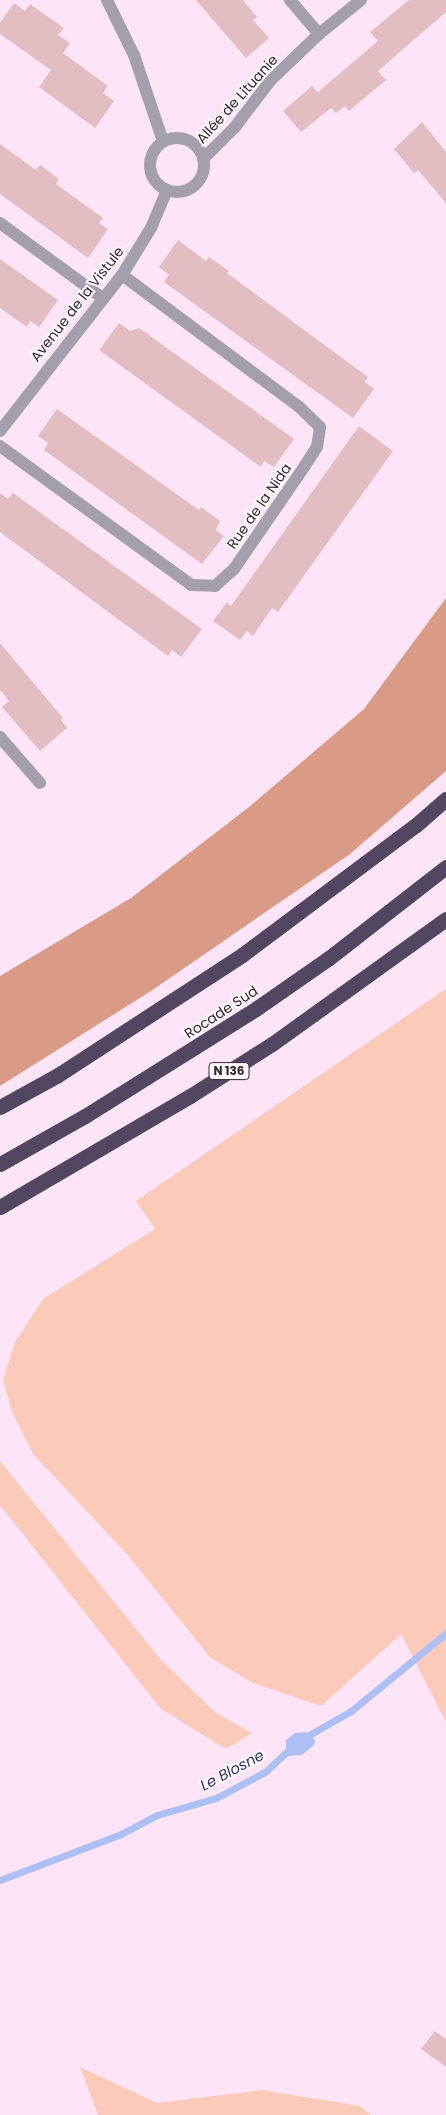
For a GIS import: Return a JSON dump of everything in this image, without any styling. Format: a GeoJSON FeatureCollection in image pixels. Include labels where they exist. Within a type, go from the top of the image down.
{"type":"FeatureCollection","features":[{"type":"Feature","properties":{"kind":"highway"},"geometry":{"type":"LineString","coordinates":[[0,1107],[58,1075],[242,955],[416,825],[446,799]]}},
{"type":"Feature","properties":{"kind":"highway","name":"Rocade Sud"},"geometry":{"type":"LineString","coordinates":[[0,1164],[94,1111],[257,1008],[336,952],[446,867]]}},
{"type":"Feature","properties":{"kind":"highway","name":"N 136"},"geometry":{"type":"LineString","coordinates":[[0,1207],[190,1096],[272,1044],[446,919]]}},
{"type":"Feature","properties":{"kind":"street"},"geometry":{"type":"LineString","coordinates":[[107,0],[134,54],[163,141]]}},
{"type":"Feature","properties":{"kind":"street"},"geometry":{"type":"LineString","coordinates":[[290,0],[319,34]]}},
{"type":"Feature","properties":{"kind":"street","name":"Allée de Lituanie"},"geometry":{"type":"LineString","coordinates":[[203,159],[235,127],[270,82],[319,34],[361,0]]}},
{"type":"Feature","properties":{"kind":"street"},"geometry":{"type":"LineString","coordinates":[[171,138],[188,140],[195,144],[203,159],[204,168],[196,184],[180,192],[167,190],[157,184],[150,169],[152,153],[163,141],[171,138]]}},
{"type":"Feature","properties":{"kind":"street","name":"Avenue de la Vistule"},"geometry":{"type":"LineString","coordinates":[[0,431],[101,298],[122,275],[151,228],[167,190]]}},
{"type":"Feature","properties":{"kind":"street"},"geometry":{"type":"LineString","coordinates":[[0,223],[101,298]]}},
{"type":"Feature","properties":{"kind":"street","name":"Rue de la Nida"},"geometry":{"type":"LineString","coordinates":[[0,446],[191,585],[215,586],[234,569],[317,447],[320,427],[298,406],[122,275]]}},
{"type":"Feature","properties":{"kind":"street"},"geometry":{"type":"LineString","coordinates":[[0,737],[40,783]]}},
{"type":"Feature","properties":{"kind":"shaded area"},"geometry":{"type":"Polygon","coordinates":[[[446,598],[446,771],[350,854],[151,991],[0,1086],[0,976],[131,898],[249,807],[364,709],[446,598]]]}},
{"type":"Feature","properties":{"kind":"shaded area"},"geometry":{"type":"Polygon","coordinates":[[[446,989],[446,1722],[401,1634],[321,1706],[253,1683],[211,1658],[126,1553],[33,1454],[12,1412],[3,1380],[15,1342],[43,1299],[155,1229],[136,1201],[446,989]]]}},
{"type":"Feature","properties":{"kind":"shaded area"},"geometry":{"type":"Polygon","coordinates":[[[0,1461],[161,1660],[216,1713],[252,1733],[226,1749],[161,1709],[0,1505],[0,1461]]]}},
{"type":"Feature","properties":{"kind":"shaded area"},"geometry":{"type":"Polygon","coordinates":[[[80,2067],[157,2103],[261,2090],[360,2106],[371,2115],[98,2115],[80,2067]]]}},
{"type":"Feature","properties":{"kind":"water"},"geometry":{"type":"Polygon","coordinates":[[[306,1732],[315,1740],[314,1745],[302,1755],[286,1756],[286,1740],[295,1733],[306,1732]]]}},
{"type":"Feature","properties":{"kind":"building"},"geometry":{"type":"Polygon","coordinates":[[[196,0],[243,0],[257,17],[253,20],[269,38],[246,58],[196,0]]]}},
{"type":"Feature","properties":{"kind":"building"},"geometry":{"type":"Polygon","coordinates":[[[409,0],[446,0],[446,12],[378,71],[386,80],[349,111],[345,106],[336,113],[331,108],[301,132],[283,111],[312,86],[318,92],[378,41],[370,32],[409,0]]]}},
{"type":"Feature","properties":{"kind":"building"},"geometry":{"type":"Polygon","coordinates":[[[14,3],[25,11],[30,4],[64,28],[58,35],[70,43],[63,53],[108,86],[103,93],[114,101],[95,128],[39,87],[51,70],[0,34],[0,23],[14,3]]]}},
{"type":"Feature","properties":{"kind":"building"},"geometry":{"type":"Polygon","coordinates":[[[422,122],[446,152],[446,203],[418,170],[414,173],[394,149],[422,122]]]}},
{"type":"Feature","properties":{"kind":"building"},"geometry":{"type":"Polygon","coordinates":[[[0,144],[36,170],[40,165],[59,179],[56,184],[103,218],[99,223],[108,229],[88,258],[0,194],[0,144]]]}},
{"type":"Feature","properties":{"kind":"building"},"geometry":{"type":"Polygon","coordinates":[[[178,240],[206,261],[209,257],[229,271],[227,273],[368,377],[365,382],[374,389],[353,418],[164,282],[169,275],[159,267],[178,240]]]}},
{"type":"Feature","properties":{"kind":"building"},"geometry":{"type":"Polygon","coordinates":[[[0,259],[58,300],[39,327],[30,321],[27,327],[0,308],[0,259]]]}},
{"type":"Feature","properties":{"kind":"building"},"geometry":{"type":"Polygon","coordinates":[[[119,323],[130,331],[139,328],[294,439],[274,467],[264,461],[261,467],[99,350],[119,323]]]}},
{"type":"Feature","properties":{"kind":"building"},"geometry":{"type":"Polygon","coordinates":[[[57,409],[199,510],[201,507],[220,521],[216,530],[224,536],[202,564],[44,450],[48,443],[38,436],[57,409]]]}},
{"type":"Feature","properties":{"kind":"building"},"geometry":{"type":"Polygon","coordinates":[[[359,426],[393,451],[278,612],[272,608],[253,636],[247,631],[240,640],[213,621],[227,602],[231,606],[359,426]]]}},
{"type":"Feature","properties":{"kind":"building"},"geometry":{"type":"Polygon","coordinates":[[[0,493],[8,499],[13,493],[202,629],[181,657],[172,650],[168,656],[0,532],[0,493]]]}},
{"type":"Feature","properties":{"kind":"building"},"geometry":{"type":"Polygon","coordinates":[[[0,643],[63,718],[61,720],[67,728],[40,751],[2,707],[9,701],[0,690],[0,643]]]}},
{"type":"Feature","properties":{"kind":"building"},"geometry":{"type":"Polygon","coordinates":[[[435,2031],[446,2039],[446,2067],[421,2049],[435,2031]]]}},
{"type":"Feature","properties":{"kind":"waterway","name":"Le Blosne"},"geometry":{"type":"LineString","coordinates":[[302,1739],[351,1711],[446,1633]]}},
{"type":"Feature","properties":{"kind":"waterway","name":"Le Blosne"},"geometry":{"type":"LineString","coordinates":[[0,1880],[121,1834],[157,1815],[216,1798],[265,1772],[290,1749]]}}]}
